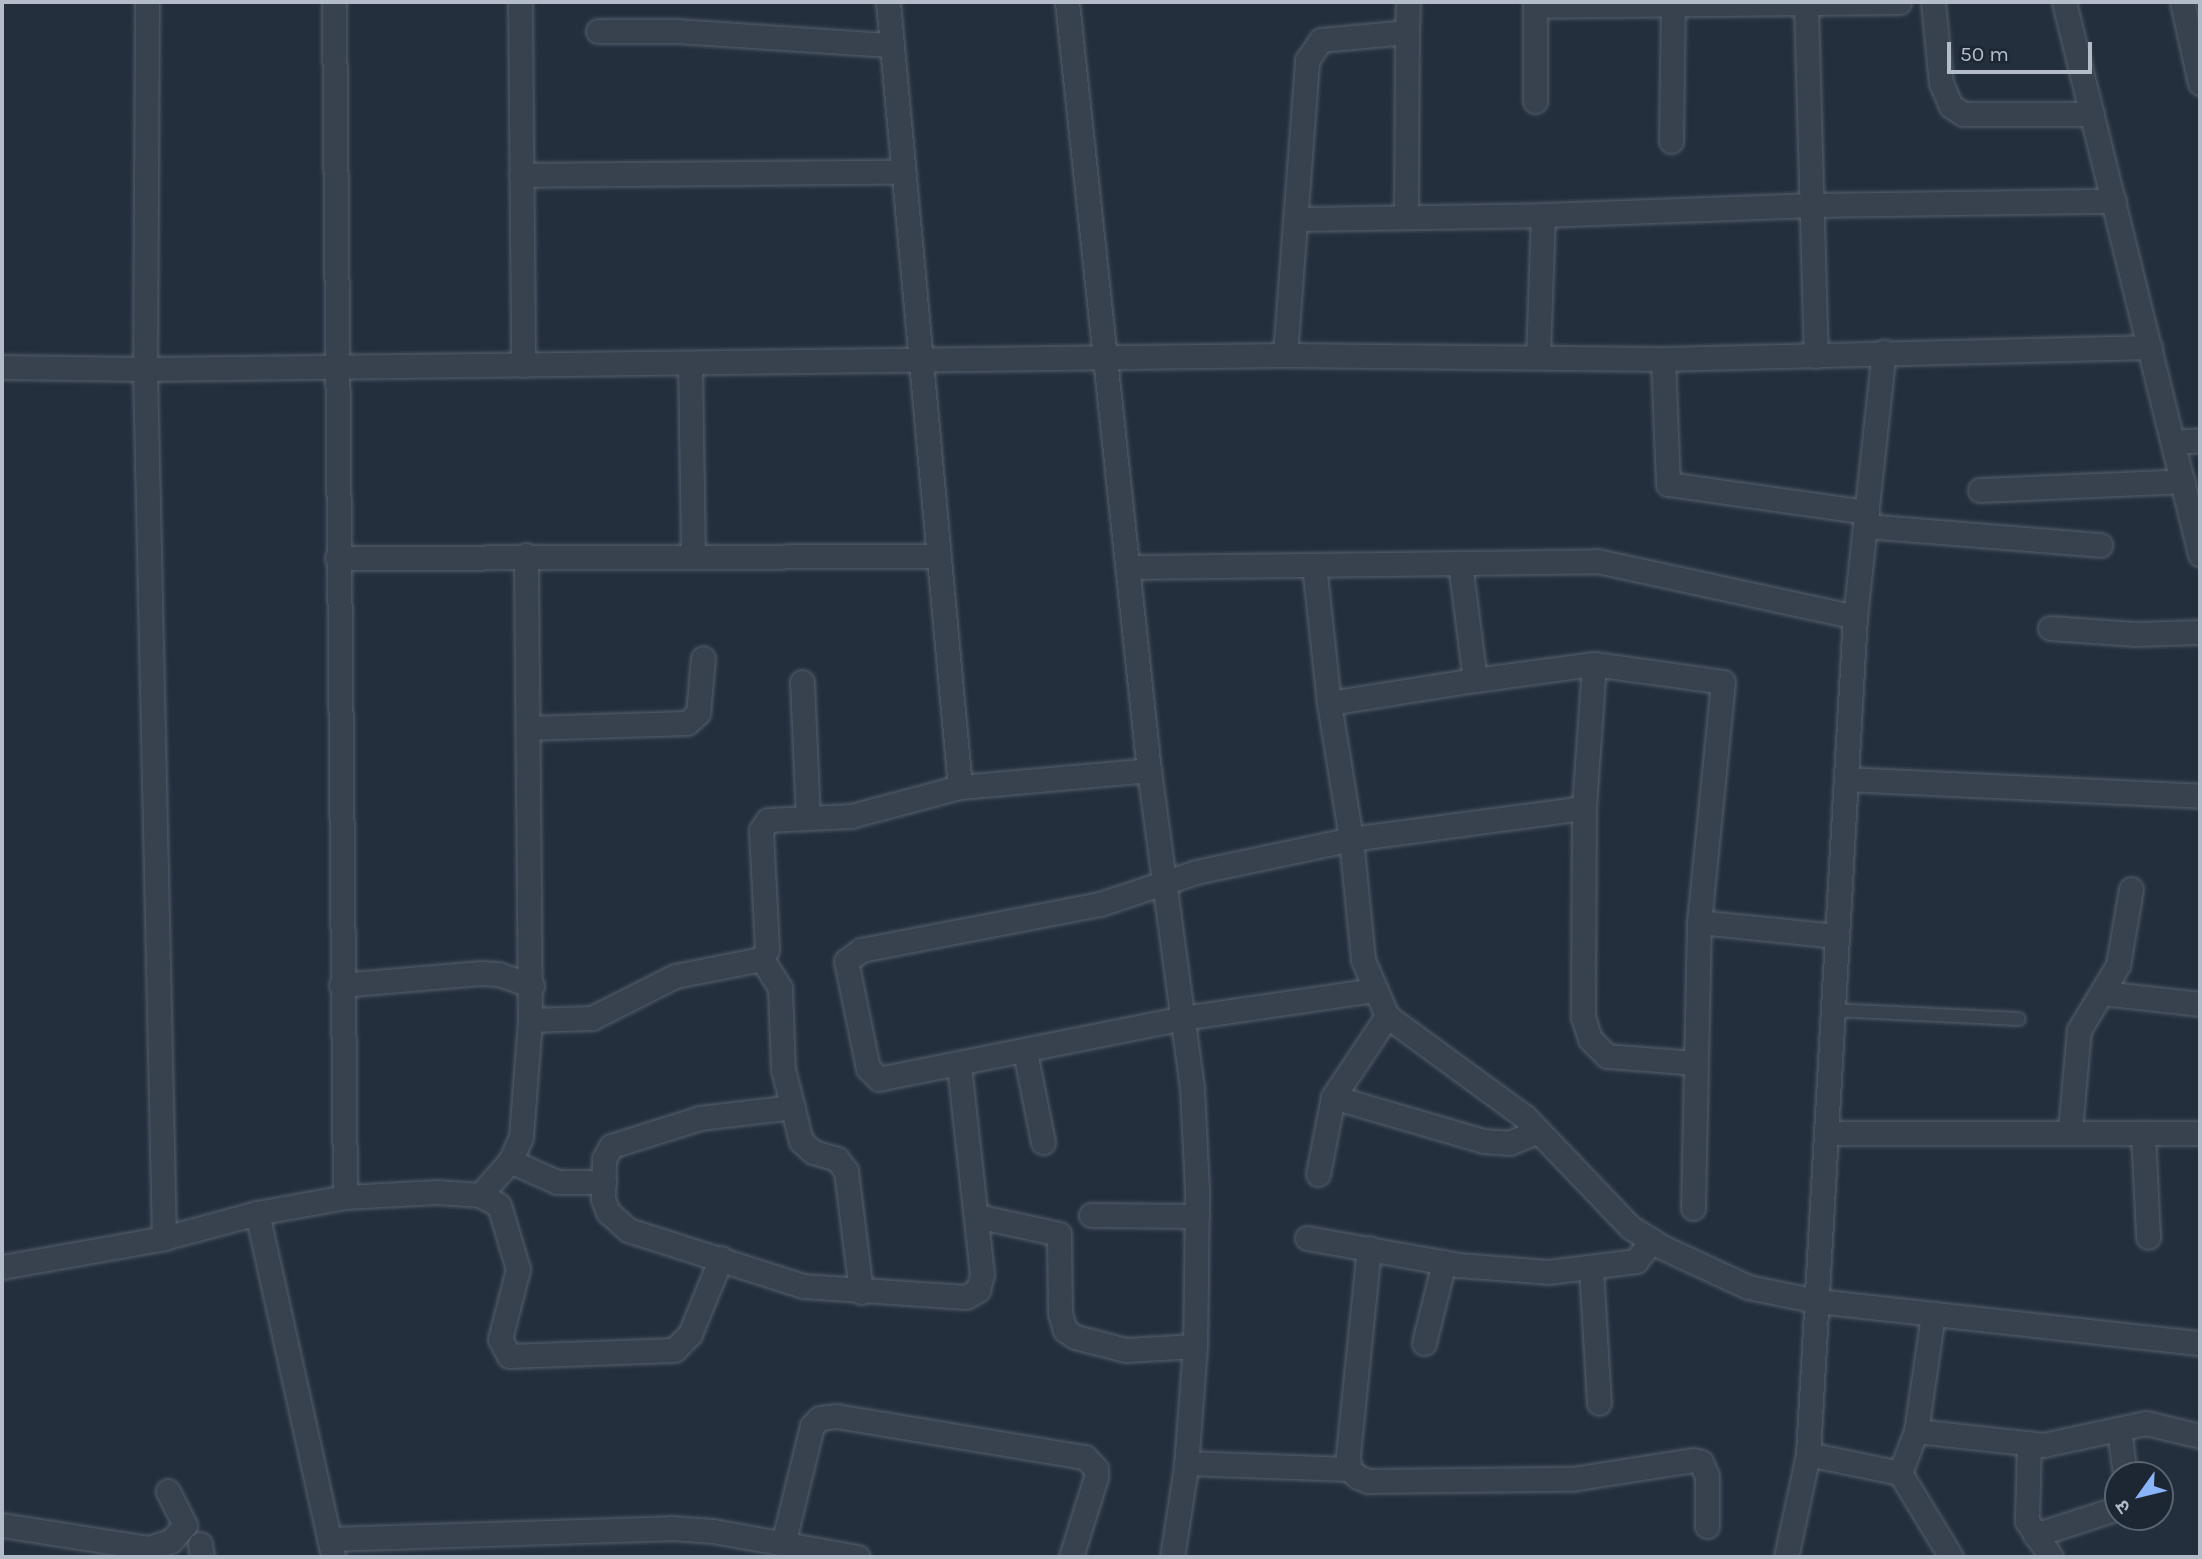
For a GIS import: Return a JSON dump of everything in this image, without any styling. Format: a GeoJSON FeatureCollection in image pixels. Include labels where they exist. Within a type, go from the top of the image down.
{"type":"FeatureCollection","features":[{"type":"Feature","properties":{"kind":"street"},"geometry":{"type":"LineString","coordinates":[[147,2],[145,369],[164,1238]]}},
{"type":"Feature","properties":{"kind":"street"},"geometry":{"type":"LineString","coordinates":[[334,2],[335,368],[345,1197]]}},
{"type":"Feature","properties":{"kind":"street"},"geometry":{"type":"LineString","coordinates":[[520,2],[523,365]]}},
{"type":"Feature","properties":{"kind":"street"},"geometry":{"type":"LineString","coordinates":[[888,2],[960,787]]}},
{"type":"Feature","properties":{"kind":"street"},"geometry":{"type":"LineString","coordinates":[[1067,2],[1149,770],[1192,1088],[1197,1216],[1195,1346],[1186,1463],[1172,1557]]}},
{"type":"Feature","properties":{"kind":"street"},"geometry":{"type":"LineString","coordinates":[[1406,217],[1408,2]]}},
{"type":"Feature","properties":{"kind":"street"},"geometry":{"type":"LineString","coordinates":[[1535,101],[1535,4],[1806,5],[1899,2]]}},
{"type":"Feature","properties":{"kind":"street"},"geometry":{"type":"LineString","coordinates":[[1933,2],[1941,83],[1951,106],[1963,114],[2092,114]]}},
{"type":"Feature","properties":{"kind":"street"},"geometry":{"type":"LineString","coordinates":[[2064,2],[2200,554]]}},
{"type":"Feature","properties":{"kind":"street"},"geometry":{"type":"LineString","coordinates":[[2182,2],[2200,83]]}},
{"type":"Feature","properties":{"kind":"street"},"geometry":{"type":"LineString","coordinates":[[1671,141],[1673,5]]}},
{"type":"Feature","properties":{"kind":"street"},"geometry":{"type":"LineString","coordinates":[[1806,5],[1816,356]]}},
{"type":"Feature","properties":{"kind":"street"},"geometry":{"type":"LineString","coordinates":[[598,31],[677,31],[890,45]]}},
{"type":"Feature","properties":{"kind":"street"},"geometry":{"type":"LineString","coordinates":[[1285,355],[1310,51],[1328,38],[1407,32]]}},
{"type":"Feature","properties":{"kind":"street"},"geometry":{"type":"LineString","coordinates":[[521,175],[902,173]]}},
{"type":"Feature","properties":{"kind":"street"},"geometry":{"type":"LineString","coordinates":[[1297,219],[1543,215],[1813,205],[2114,201]]}},
{"type":"Feature","properties":{"kind":"street"},"geometry":{"type":"LineString","coordinates":[[1538,357],[1543,215]]}},
{"type":"Feature","properties":{"kind":"street"},"geometry":{"type":"LineString","coordinates":[[2,367],[335,368],[1285,355],[1663,359],[2150,347]]}},
{"type":"Feature","properties":{"kind":"street"},"geometry":{"type":"LineString","coordinates":[[1786,1557],[1808,1454],[1855,617],[1884,352]]}},
{"type":"Feature","properties":{"kind":"street"},"geometry":{"type":"LineString","coordinates":[[1663,359],[1668,484],[1866,519],[2101,545]]}},
{"type":"Feature","properties":{"kind":"street"},"geometry":{"type":"LineString","coordinates":[[690,363],[693,555]]}},
{"type":"Feature","properties":{"kind":"street"},"geometry":{"type":"LineString","coordinates":[[2174,442],[2200,440]]}},
{"type":"Feature","properties":{"kind":"street"},"geometry":{"type":"LineString","coordinates":[[1980,490],[2183,481]]}},
{"type":"Feature","properties":{"kind":"street"},"geometry":{"type":"LineString","coordinates":[[337,558],[526,555],[938,556]]}},
{"type":"Feature","properties":{"kind":"street"},"geometry":{"type":"LineString","coordinates":[[480,1195],[510,1161],[520,1137],[530,1020],[526,555]]}},
{"type":"Feature","properties":{"kind":"street"},"geometry":{"type":"LineString","coordinates":[[1128,567],[1597,561],[1855,617]]}},
{"type":"Feature","properties":{"kind":"street"},"geometry":{"type":"LineString","coordinates":[[1460,563],[1475,680]]}},
{"type":"Feature","properties":{"kind":"street"},"geometry":{"type":"LineString","coordinates":[[1314,565],[1329,703],[1350,839],[1363,960],[1387,1016],[1539,1131],[1630,1227],[1748,1287],[1816,1301],[2200,1343]]}},
{"type":"Feature","properties":{"kind":"street"},"geometry":{"type":"LineString","coordinates":[[2050,628],[2136,634],[2200,632]]}},
{"type":"Feature","properties":{"kind":"street"},"geometry":{"type":"LineString","coordinates":[[528,728],[687,723],[698,713],[703,658]]}},
{"type":"Feature","properties":{"kind":"street"},"geometry":{"type":"LineString","coordinates":[[1329,703],[1594,664],[1723,682],[1699,922],[1693,1209]]}},
{"type":"Feature","properties":{"kind":"street"},"geometry":{"type":"LineString","coordinates":[[1594,664],[1584,808],[1583,1004],[1590,1039],[1618,1060],[1695,1063]]}},
{"type":"Feature","properties":{"kind":"street"},"geometry":{"type":"LineString","coordinates":[[802,682],[808,817]]}},
{"type":"Feature","properties":{"kind":"street"},"geometry":{"type":"LineString","coordinates":[[762,959],[767,949],[762,826],[775,818],[876,812],[960,787],[1149,770]]}},
{"type":"Feature","properties":{"kind":"street"},"geometry":{"type":"LineString","coordinates":[[1846,779],[2200,796]]}},
{"type":"Feature","properties":{"kind":"street"},"geometry":{"type":"LineString","coordinates":[[1374,990],[1183,1018],[886,1079],[874,1077],[868,1068],[846,968],[849,956],[1100,904],[1164,883],[1350,839],[1584,808]]}},
{"type":"Feature","properties":{"kind":"street"},"geometry":{"type":"LineString","coordinates":[[2070,1130],[2079,1030],[2119,965],[2131,889]]}},
{"type":"Feature","properties":{"kind":"street"},"geometry":{"type":"LineString","coordinates":[[1699,922],[1837,936]]}},
{"type":"Feature","properties":{"kind":"street"},"geometry":{"type":"LineString","coordinates":[[530,1020],[592,1018],[675,976],[762,959]]}},
{"type":"Feature","properties":{"kind":"street"},"geometry":{"type":"LineString","coordinates":[[762,959],[780,988],[783,1069],[806,1147],[837,1159],[846,1171],[860,1292]]}},
{"type":"Feature","properties":{"kind":"street"},"geometry":{"type":"LineString","coordinates":[[341,985],[498,974],[531,986]]}},
{"type":"Feature","properties":{"kind":"street"},"geometry":{"type":"LineString","coordinates":[[2102,993],[2200,1004]]}},
{"type":"Feature","properties":{"kind":"street"},"geometry":{"type":"LineString","coordinates":[[1318,1174],[1333,1097],[1387,1016]]}},
{"type":"Feature","properties":{"kind":"street"},"geometry":{"type":"LineString","coordinates":[[1025,1052],[1043,1142]]}},
{"type":"Feature","properties":{"kind":"street"},"geometry":{"type":"LineString","coordinates":[[793,1107],[700,1118],[617,1144],[605,1153],[604,1182],[608,1212],[628,1230],[803,1286],[860,1292],[972,1295],[982,1274],[959,1065]]}},
{"type":"Feature","properties":{"kind":"street"},"geometry":{"type":"LineString","coordinates":[[1333,1097],[1483,1142],[1508,1143],[1539,1131]]}},
{"type":"Feature","properties":{"kind":"street"},"geometry":{"type":"LineString","coordinates":[[1826,1133],[2070,1130],[2200,1133]]}},
{"type":"Feature","properties":{"kind":"street"},"geometry":{"type":"LineString","coordinates":[[2144,1132],[2148,1237]]}},
{"type":"Feature","properties":{"kind":"street"},"geometry":{"type":"LineString","coordinates":[[510,1161],[557,1182],[604,1182]]}},
{"type":"Feature","properties":{"kind":"street"},"geometry":{"type":"LineString","coordinates":[[2,1268],[164,1238],[257,1213],[345,1197],[438,1192],[480,1195],[499,1205],[517,1257],[513,1296],[500,1339],[509,1356],[674,1350],[690,1334],[721,1258]]}},
{"type":"Feature","properties":{"kind":"street"},"geometry":{"type":"LineString","coordinates":[[257,1213],[331,1548],[671,1528],[858,1557]]}},
{"type":"Feature","properties":{"kind":"street"},"geometry":{"type":"LineString","coordinates":[[976,1216],[1059,1234],[1060,1313],[1065,1330],[1075,1338],[1126,1350],[1195,1346]]}},
{"type":"Feature","properties":{"kind":"street"},"geometry":{"type":"LineString","coordinates":[[1091,1216],[1197,1216]]}},
{"type":"Feature","properties":{"kind":"street"},"geometry":{"type":"LineString","coordinates":[[1307,1238],[1505,1271],[1591,1269],[1636,1261],[1652,1240]]}},
{"type":"Feature","properties":{"kind":"street"},"geometry":{"type":"LineString","coordinates":[[1349,1469],[1369,1248]]}},
{"type":"Feature","properties":{"kind":"street"},"geometry":{"type":"LineString","coordinates":[[1424,1343],[1444,1262]]}},
{"type":"Feature","properties":{"kind":"street"},"geometry":{"type":"LineString","coordinates":[[1591,1269],[1599,1403]]}},
{"type":"Feature","properties":{"kind":"street"},"geometry":{"type":"LineString","coordinates":[[1900,1473],[1916,1431],[1933,1314]]}},
{"type":"Feature","properties":{"kind":"street"},"geometry":{"type":"LineString","coordinates":[[783,1544],[812,1426],[820,1418],[836,1416],[1085,1457],[1096,1469],[1096,1477],[1071,1557]]}},
{"type":"Feature","properties":{"kind":"street"},"geometry":{"type":"LineString","coordinates":[[1916,1431],[2043,1445],[2146,1423],[2200,1436]]}},
{"type":"Feature","properties":{"kind":"street"},"geometry":{"type":"LineString","coordinates":[[2119,1429],[2123,1461]]}},
{"type":"Feature","properties":{"kind":"street"},"geometry":{"type":"LineString","coordinates":[[2029,1443],[2025,1508],[2035,1535],[2051,1557]]}},
{"type":"Feature","properties":{"kind":"street"},"geometry":{"type":"LineString","coordinates":[[1808,1454],[1900,1473],[1951,1557]]}},
{"type":"Feature","properties":{"kind":"street"},"geometry":{"type":"LineString","coordinates":[[1186,1463],[1349,1469],[1368,1481],[1572,1479],[1693,1460],[1700,1462],[1707,1476],[1707,1525]]}},
{"type":"Feature","properties":{"kind":"street"},"geometry":{"type":"LineString","coordinates":[[2,1525],[149,1548],[171,1541],[185,1525],[168,1491]]}},
{"type":"Feature","properties":{"kind":"street"},"geometry":{"type":"LineString","coordinates":[[2035,1535],[2104,1513]]}},
{"type":"Feature","properties":{"kind":"lane"},"geometry":{"type":"LineString","coordinates":[[1833,1010],[2019,1019]]}}]}
